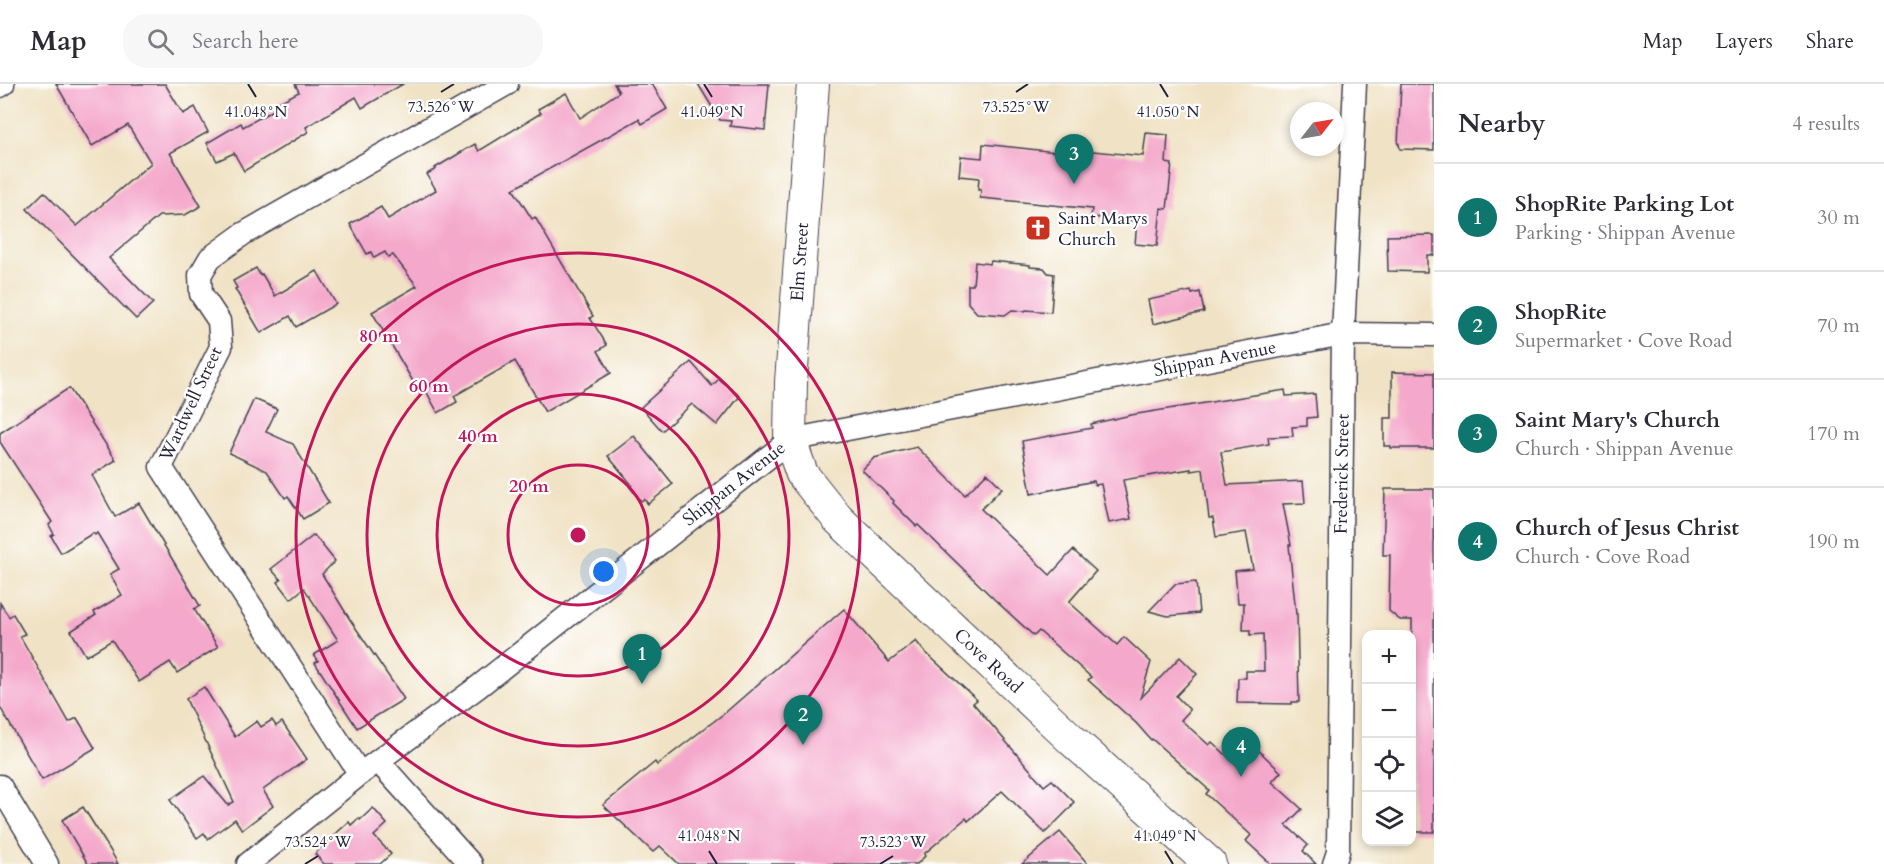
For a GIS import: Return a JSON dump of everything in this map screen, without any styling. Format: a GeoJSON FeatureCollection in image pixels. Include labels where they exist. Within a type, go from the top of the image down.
{"type":"FeatureCollection","features":[{"type":"Feature","properties":{"kind":"main road","name":"Elm Street"},"geometry":{"type":"LineString","coordinates":[[790,440],[791,382],[813,84]]}},
{"type":"Feature","properties":{"kind":"main road","name":"Cove Road"},"geometry":{"type":"LineString","coordinates":[[790,440],[802,474],[837,519],[1056,725],[1210,864]]}},
{"type":"Feature","properties":{"kind":"street","name":"Wardwell Street"},"geometry":{"type":"LineString","coordinates":[[360,774],[161,466],[221,347],[219,321],[201,294],[200,275],[210,258],[243,234],[507,84]]}},
{"type":"Feature","properties":{"kind":"street","name":"Frederick Street"},"geometry":{"type":"LineString","coordinates":[[1334,864],[1338,852],[1343,334],[1355,84]]}},
{"type":"Feature","properties":{"kind":"street","name":"Shippan Avenue"},"geometry":{"type":"LineString","coordinates":[[248,864],[360,774],[478,687],[790,440],[1343,334],[1434,335]]}},
{"type":"Feature","properties":{"kind":"street"},"geometry":{"type":"LineString","coordinates":[[378,761],[471,864]]}},
{"type":"Feature","properties":{"kind":"street"},"geometry":{"type":"LineString","coordinates":[[0,786],[48,864]]}},
{"type":"Feature","properties":{"kind":"building"},"geometry":{"type":"Polygon","coordinates":[[[56,84],[165,84],[183,114],[195,107],[208,132],[170,153],[201,206],[185,215],[159,216],[109,258],[153,303],[136,319],[27,209],[44,192],[77,226],[151,163],[128,125],[92,146],[56,84]]]}},
{"type":"Feature","properties":{"kind":"building"},"geometry":{"type":"Polygon","coordinates":[[[295,84],[403,84],[362,108],[356,97],[306,127],[308,132],[244,171],[234,153],[217,161],[207,143],[241,123],[243,127],[279,107],[277,103],[299,92],[295,84]]]}},
{"type":"Feature","properties":{"kind":"building"},"geometry":{"type":"Polygon","coordinates":[[[614,84],[652,84],[667,109],[642,124],[639,119],[513,189],[532,219],[535,217],[593,316],[590,318],[607,345],[598,351],[611,373],[545,412],[515,361],[454,396],[457,402],[438,413],[426,391],[421,395],[372,312],[417,286],[393,255],[388,257],[385,252],[374,258],[371,252],[367,254],[350,224],[381,207],[388,219],[436,190],[427,174],[435,168],[475,144],[479,151],[541,113],[538,109],[566,93],[580,118],[619,92],[614,84]]]}},
{"type":"Feature","properties":{"kind":"building"},"geometry":{"type":"Polygon","coordinates":[[[698,84],[769,84],[765,130],[730,126],[731,121],[720,120],[698,84]]]}},
{"type":"Feature","properties":{"kind":"building"},"geometry":{"type":"Polygon","coordinates":[[[1401,84],[1434,84],[1434,150],[1400,149],[1398,144],[1401,84]]]}},
{"type":"Feature","properties":{"kind":"building"},"geometry":{"type":"Polygon","coordinates":[[[1146,133],[1168,135],[1166,163],[1172,164],[1167,209],[1161,208],[1157,246],[1135,244],[1137,221],[1091,217],[1092,209],[980,198],[979,178],[959,176],[961,156],[982,158],[983,144],[1083,155],[1083,150],[1143,156],[1146,133]]]}},
{"type":"Feature","properties":{"kind":"building"},"geometry":{"type":"Polygon","coordinates":[[[1434,235],[1434,255],[1427,255],[1427,272],[1388,271],[1387,236],[1434,235]]]}},
{"type":"Feature","properties":{"kind":"building"},"geometry":{"type":"Polygon","coordinates":[[[991,261],[1030,265],[1030,267],[1044,268],[1048,273],[1054,274],[1051,312],[1012,310],[1005,315],[977,313],[968,303],[968,285],[973,285],[975,262],[990,264],[991,261]]]}},
{"type":"Feature","properties":{"kind":"building"},"geometry":{"type":"Polygon","coordinates":[[[256,268],[275,296],[317,271],[336,304],[296,327],[290,316],[261,333],[235,289],[237,288],[233,281],[256,268]]]}},
{"type":"Feature","properties":{"kind":"building"},"geometry":{"type":"Polygon","coordinates":[[[1191,291],[1192,294],[1200,292],[1204,312],[1153,324],[1148,300],[1191,291]]]}},
{"type":"Feature","properties":{"kind":"building"},"geometry":{"type":"Polygon","coordinates":[[[691,362],[712,386],[719,379],[740,396],[717,425],[692,404],[662,431],[641,407],[691,362]]]}},
{"type":"Feature","properties":{"kind":"building"},"geometry":{"type":"Polygon","coordinates":[[[1392,372],[1434,373],[1434,448],[1384,446],[1384,418],[1392,418],[1392,372]]]}},
{"type":"Feature","properties":{"kind":"building"},"geometry":{"type":"Polygon","coordinates":[[[69,388],[116,460],[92,475],[115,517],[139,503],[200,606],[194,609],[218,647],[177,673],[170,662],[139,682],[112,640],[86,656],[71,631],[96,615],[94,612],[122,595],[110,574],[119,569],[97,533],[95,535],[93,533],[61,553],[51,536],[54,534],[49,525],[52,522],[0,442],[0,433],[69,388]]]}},
{"type":"Feature","properties":{"kind":"building"},"geometry":{"type":"Polygon","coordinates":[[[1285,390],[1286,396],[1315,394],[1317,417],[1307,418],[1307,426],[1292,427],[1293,436],[1268,437],[1269,444],[1221,452],[1227,485],[1303,481],[1305,503],[1283,504],[1291,545],[1289,545],[1297,614],[1299,702],[1292,702],[1292,704],[1237,703],[1238,678],[1246,678],[1246,671],[1264,671],[1263,634],[1250,635],[1250,630],[1243,630],[1244,603],[1238,603],[1235,571],[1253,569],[1246,532],[1216,537],[1213,518],[1209,518],[1203,469],[1123,480],[1131,519],[1109,523],[1101,484],[1095,485],[1094,481],[1031,494],[1022,441],[1092,428],[1091,424],[1131,415],[1285,390]]]}},
{"type":"Feature","properties":{"kind":"building"},"geometry":{"type":"Polygon","coordinates":[[[254,399],[277,409],[266,432],[293,444],[329,503],[303,519],[267,471],[229,453],[254,399]]]}},
{"type":"Feature","properties":{"kind":"building"},"geometry":{"type":"Polygon","coordinates":[[[634,436],[673,484],[648,504],[644,499],[641,501],[630,487],[632,485],[608,456],[634,436]]]}},
{"type":"Feature","properties":{"kind":"building"},"geometry":{"type":"Polygon","coordinates":[[[917,447],[965,495],[987,473],[1002,488],[981,509],[1050,575],[1073,550],[1096,571],[1069,602],[1117,645],[1124,637],[1151,662],[1140,699],[1180,657],[1197,674],[1176,696],[1190,710],[1181,720],[1209,745],[1212,742],[1237,765],[1254,746],[1281,772],[1272,782],[1302,809],[1286,825],[1308,845],[1303,851],[1316,864],[1271,864],[1246,841],[1251,835],[1206,794],[1209,790],[1151,740],[1136,723],[1088,680],[1091,677],[1039,631],[1034,636],[918,525],[916,526],[862,470],[874,458],[917,447]]]}},
{"type":"Feature","properties":{"kind":"building"},"geometry":{"type":"Polygon","coordinates":[[[1385,489],[1434,489],[1434,832],[1416,832],[1416,630],[1412,630],[1412,620],[1400,620],[1389,611],[1390,555],[1383,555],[1385,489]]]}},
{"type":"Feature","properties":{"kind":"building"},"geometry":{"type":"Polygon","coordinates":[[[314,535],[335,561],[322,574],[404,699],[357,728],[315,663],[318,661],[314,655],[338,640],[304,588],[291,599],[278,582],[281,580],[271,569],[314,535]]]}},
{"type":"Feature","properties":{"kind":"building"},"geometry":{"type":"Polygon","coordinates":[[[1196,582],[1199,613],[1168,616],[1149,611],[1175,584],[1196,582]]]}},
{"type":"Feature","properties":{"kind":"building"},"geometry":{"type":"Polygon","coordinates":[[[0,603],[9,617],[13,614],[25,634],[20,636],[69,722],[77,718],[95,748],[42,780],[0,707],[0,603]]]}},
{"type":"Feature","properties":{"kind":"building"},"geometry":{"type":"Polygon","coordinates":[[[844,609],[889,662],[916,641],[977,700],[973,703],[1044,786],[1052,780],[1074,802],[1072,806],[1045,833],[1002,791],[968,821],[966,818],[924,854],[925,856],[917,864],[679,864],[660,846],[653,852],[603,805],[655,762],[657,765],[726,712],[844,609]]]}},
{"type":"Feature","properties":{"kind":"building"},"geometry":{"type":"Polygon","coordinates":[[[204,687],[235,737],[257,721],[261,727],[272,720],[276,726],[282,722],[307,759],[263,790],[273,806],[242,830],[235,819],[208,839],[204,833],[197,838],[170,800],[204,776],[228,805],[234,802],[186,699],[204,687]]]}},
{"type":"Feature","properties":{"kind":"building"},"geometry":{"type":"Polygon","coordinates":[[[83,807],[118,864],[88,864],[62,820],[83,807]]]}},
{"type":"Feature","properties":{"kind":"building"},"geometry":{"type":"Polygon","coordinates":[[[373,808],[387,824],[374,836],[391,854],[380,864],[324,864],[315,854],[322,846],[349,822],[351,825],[359,818],[360,820],[373,808]]]}},
{"type":"Feature","properties":{"kind":"building"},"geometry":{"type":"Polygon","coordinates":[[[1060,832],[1088,864],[1022,864],[1060,832]]]}},
{"type":"Feature","properties":{"kind":"place","name":"Saint Mary's Church"},"geometry":{"type":"Point","coordinates":[1074,184]}},
{"type":"Feature","properties":{"kind":"place","name":"Saint Marys Church"},"geometry":{"type":"Point","coordinates":[1038,228]}},
{"type":"Feature","properties":{"kind":"place","name":"ShopRite Parking Lot"},"geometry":{"type":"Point","coordinates":[642,684]}},
{"type":"Feature","properties":{"kind":"place","name":"ShopRite"},"geometry":{"type":"Point","coordinates":[803,745]}},
{"type":"Feature","properties":{"kind":"place","name":"Church of Jesus Christ"},"geometry":{"type":"Point","coordinates":[1241,777]}}]}
